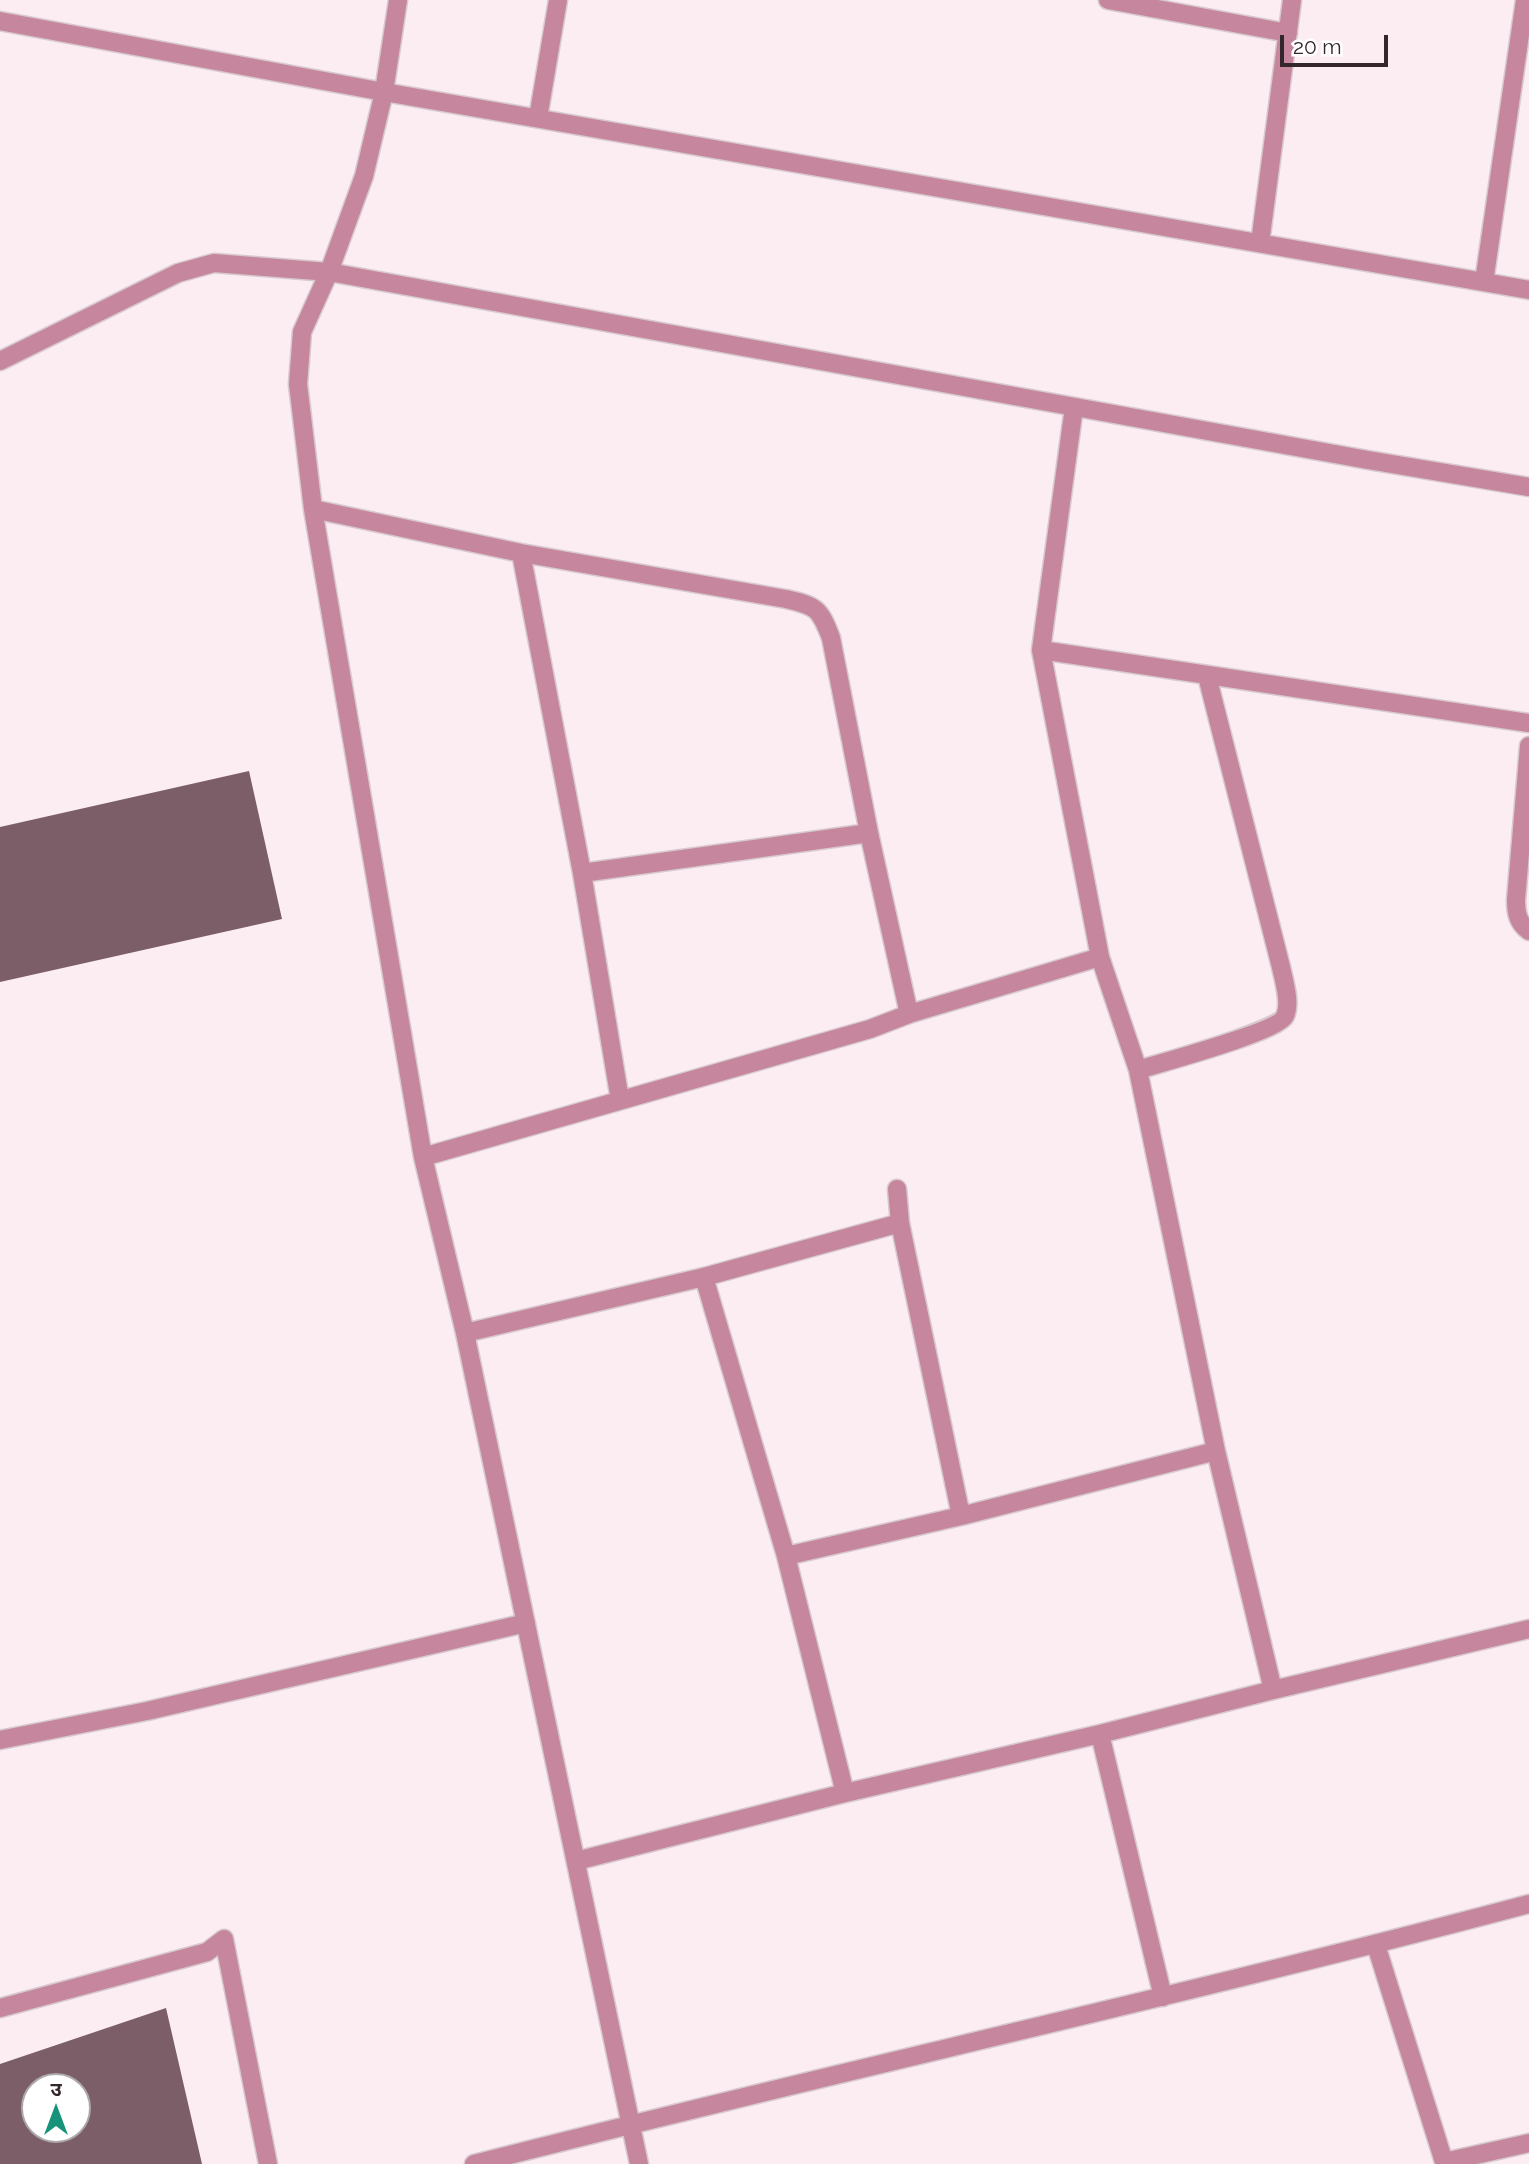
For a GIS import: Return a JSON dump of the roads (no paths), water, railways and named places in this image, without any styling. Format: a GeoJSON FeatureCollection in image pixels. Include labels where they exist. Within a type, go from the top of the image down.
{"type":"FeatureCollection","features":[{"type":"Feature","properties":{"kind":"street"},"geometry":{"type":"LineString","coordinates":[[398,0],[384,92],[364,176],[329,272],[303,332],[298,384],[313,509],[423,1157],[465,1333],[639,2164]]}},
{"type":"Feature","properties":{"kind":"street"},"geometry":{"type":"LineString","coordinates":[[538,118],[558,0]]}},
{"type":"Feature","properties":{"kind":"street"},"geometry":{"type":"LineString","coordinates":[[1108,0],[1288,33]]}},
{"type":"Feature","properties":{"kind":"street"},"geometry":{"type":"LineString","coordinates":[[1260,243],[1292,0]]}},
{"type":"Feature","properties":{"kind":"street"},"geometry":{"type":"LineString","coordinates":[[1484,282],[1524,45],[1525,0]]}},
{"type":"Feature","properties":{"kind":"street"},"geometry":{"type":"LineString","coordinates":[[0,21],[384,92],[1529,290]]}},
{"type":"Feature","properties":{"kind":"street"},"geometry":{"type":"LineString","coordinates":[[0,360],[178,273],[214,263],[329,272],[1529,487]]}},
{"type":"Feature","properties":{"kind":"street"},"geometry":{"type":"LineString","coordinates":[[1074,407],[1041,650],[1100,957],[1138,1070],[1216,1451],[1273,1690]]}},
{"type":"Feature","properties":{"kind":"street"},"geometry":{"type":"LineString","coordinates":[[313,509],[521,553],[811,605],[824,619],[831,638],[869,833],[909,1014]]}},
{"type":"Feature","properties":{"kind":"street"},"geometry":{"type":"LineString","coordinates":[[521,553],[582,873],[620,1100]]}},
{"type":"Feature","properties":{"kind":"street"},"geometry":{"type":"LineString","coordinates":[[1041,650],[1529,723]]}},
{"type":"Feature","properties":{"kind":"street"},"geometry":{"type":"LineString","coordinates":[[1138,1070],[1254,1034],[1281,1023],[1287,1014],[1281,967],[1207,676]]}},
{"type":"Feature","properties":{"kind":"street"},"geometry":{"type":"LineString","coordinates":[[1529,746],[1516,900],[1516,914],[1522,927],[1529,931]]}},
{"type":"Feature","properties":{"kind":"street"},"geometry":{"type":"LineString","coordinates":[[582,873],[869,833]]}},
{"type":"Feature","properties":{"kind":"street"},"geometry":{"type":"LineString","coordinates":[[423,1157],[870,1028],[1100,957]]}},
{"type":"Feature","properties":{"kind":"street"},"geometry":{"type":"LineString","coordinates":[[897,1189],[900,1223],[961,1516]]}},
{"type":"Feature","properties":{"kind":"street"},"geometry":{"type":"LineString","coordinates":[[465,1333],[704,1277],[900,1223]]}},
{"type":"Feature","properties":{"kind":"street"},"geometry":{"type":"LineString","coordinates":[[704,1277],[786,1556],[845,1793]]}},
{"type":"Feature","properties":{"kind":"street"},"geometry":{"type":"LineString","coordinates":[[786,1556],[961,1516],[1216,1451]]}},
{"type":"Feature","properties":{"kind":"street"},"geometry":{"type":"LineString","coordinates":[[0,1740],[147,1711],[526,1623]]}},
{"type":"Feature","properties":{"kind":"street"},"geometry":{"type":"LineString","coordinates":[[576,1861],[845,1793],[1529,1629]]}},
{"type":"Feature","properties":{"kind":"street"},"geometry":{"type":"LineString","coordinates":[[1100,1734],[1163,1997]]}},
{"type":"Feature","properties":{"kind":"street"},"geometry":{"type":"LineString","coordinates":[[474,2164],[1376,1945],[1529,1904]]}},
{"type":"Feature","properties":{"kind":"street"},"geometry":{"type":"LineString","coordinates":[[0,2007],[207,1952],[224,1939],[268,2164]]}},
{"type":"Feature","properties":{"kind":"street"},"geometry":{"type":"LineString","coordinates":[[1376,1945],[1441,2163],[1529,2143]]}}]}
